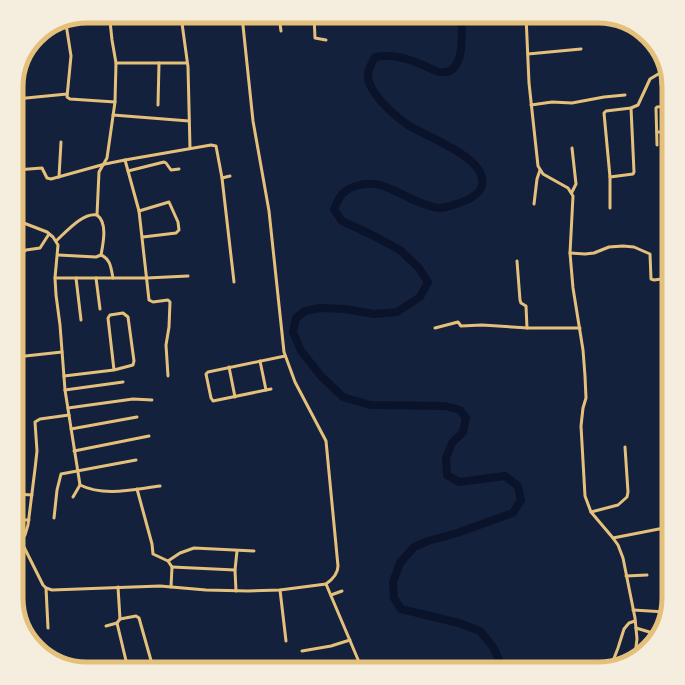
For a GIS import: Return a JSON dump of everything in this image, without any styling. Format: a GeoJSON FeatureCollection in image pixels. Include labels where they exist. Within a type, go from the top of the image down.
{"type":"FeatureCollection","features":[{"type":"Feature","properties":{"kind":"street"},"geometry":{"type":"LineString","coordinates":[[101,255],[103,226],[97,215],[98,175],[105,164],[109,151],[115,102],[116,63],[111,23]]}},
{"type":"Feature","properties":{"kind":"street"},"geometry":{"type":"LineString","coordinates":[[182,23],[187,63],[190,148]]}},
{"type":"Feature","properties":{"kind":"street"},"geometry":{"type":"LineString","coordinates":[[46,588],[56,590],[171,587],[236,591],[280,590],[326,584],[333,578],[338,569],[326,441],[295,382],[285,356],[270,211],[253,121],[243,23]]}},
{"type":"Feature","properties":{"kind":"street"},"geometry":{"type":"LineString","coordinates":[[280,23],[281,31]]}},
{"type":"Feature","properties":{"kind":"street"},"geometry":{"type":"LineString","coordinates":[[314,23],[315,38],[326,40]]}},
{"type":"Feature","properties":{"kind":"street"},"geometry":{"type":"LineString","coordinates":[[526,23],[536,160],[540,170],[544,174],[568,188],[572,192],[574,200],[570,253],[573,288],[580,328],[585,376],[586,398],[581,426],[584,491],[591,512],[618,545],[623,558],[636,628],[636,649]]}},
{"type":"Feature","properties":{"kind":"street"},"geometry":{"type":"LineString","coordinates":[[66,26],[71,56],[67,97],[70,99],[115,102]]}},
{"type":"Feature","properties":{"kind":"street"},"geometry":{"type":"LineString","coordinates":[[528,54],[581,49]]}},
{"type":"Feature","properties":{"kind":"street"},"geometry":{"type":"LineString","coordinates":[[116,63],[187,63]]}},
{"type":"Feature","properties":{"kind":"street"},"geometry":{"type":"LineString","coordinates":[[158,105],[159,63]]}},
{"type":"Feature","properties":{"kind":"street"},"geometry":{"type":"LineString","coordinates":[[610,208],[610,177],[604,112],[631,108],[639,104],[650,79],[660,73],[661,84]]}},
{"type":"Feature","properties":{"kind":"street"},"geometry":{"type":"LineString","coordinates":[[23,98],[67,94]]}},
{"type":"Feature","properties":{"kind":"street"},"geometry":{"type":"LineString","coordinates":[[531,105],[552,102],[572,103],[604,96],[625,95]]}},
{"type":"Feature","properties":{"kind":"street"},"geometry":{"type":"LineString","coordinates":[[657,145],[656,108],[662,107]]}},
{"type":"Feature","properties":{"kind":"street"},"geometry":{"type":"LineString","coordinates":[[610,177],[634,173],[631,108]]}},
{"type":"Feature","properties":{"kind":"street"},"geometry":{"type":"LineString","coordinates":[[113,115],[189,121]]}},
{"type":"Feature","properties":{"kind":"street"},"geometry":{"type":"LineString","coordinates":[[657,132],[662,132]]}},
{"type":"Feature","properties":{"kind":"street"},"geometry":{"type":"LineString","coordinates":[[59,177],[61,142]]}},
{"type":"Feature","properties":{"kind":"street"},"geometry":{"type":"LineString","coordinates":[[23,169],[42,168],[47,179],[51,179],[105,164],[190,148],[211,145],[216,146],[222,178],[234,282]]}},
{"type":"Feature","properties":{"kind":"street"},"geometry":{"type":"LineString","coordinates":[[572,148],[576,184],[572,192]]}},
{"type":"Feature","properties":{"kind":"street"},"geometry":{"type":"LineString","coordinates":[[125,160],[139,211],[149,300],[153,302],[168,300],[170,302],[169,327],[166,345],[168,376]]}},
{"type":"Feature","properties":{"kind":"street"},"geometry":{"type":"LineString","coordinates":[[128,171],[164,162],[171,170],[179,169]]}},
{"type":"Feature","properties":{"kind":"street"},"geometry":{"type":"LineString","coordinates":[[534,204],[537,179],[540,170]]}},
{"type":"Feature","properties":{"kind":"street"},"geometry":{"type":"LineString","coordinates":[[222,178],[230,176]]}},
{"type":"Feature","properties":{"kind":"street"},"geometry":{"type":"LineString","coordinates":[[139,211],[169,202],[179,223],[179,230],[176,233],[143,237]]}},
{"type":"Feature","properties":{"kind":"street"},"geometry":{"type":"LineString","coordinates":[[56,241],[83,217],[90,214],[97,215]]}},
{"type":"Feature","properties":{"kind":"street"},"geometry":{"type":"LineString","coordinates":[[23,223],[49,234],[58,245],[55,278],[65,390],[80,485],[73,497]]}},
{"type":"Feature","properties":{"kind":"street"},"geometry":{"type":"LineString","coordinates":[[23,252],[26,250],[40,248],[49,234]]}},
{"type":"Feature","properties":{"kind":"street"},"geometry":{"type":"LineString","coordinates":[[570,253],[594,253],[609,247],[634,247],[650,254],[651,278],[654,280],[662,279]]}},
{"type":"Feature","properties":{"kind":"street"},"geometry":{"type":"LineString","coordinates":[[58,255],[93,257],[101,255],[106,257],[109,260],[113,278]]}},
{"type":"Feature","properties":{"kind":"street"},"geometry":{"type":"LineString","coordinates":[[517,261],[520,300],[521,303],[526,306],[527,328]]}},
{"type":"Feature","properties":{"kind":"street"},"geometry":{"type":"LineString","coordinates":[[55,278],[147,278],[188,276]]}},
{"type":"Feature","properties":{"kind":"street"},"geometry":{"type":"LineString","coordinates":[[76,278],[81,320]]}},
{"type":"Feature","properties":{"kind":"street"},"geometry":{"type":"LineString","coordinates":[[96,278],[100,309]]}},
{"type":"Feature","properties":{"kind":"street"},"geometry":{"type":"LineString","coordinates":[[64,376],[114,370],[131,366],[134,362],[128,317],[124,313],[110,315],[108,318],[114,370]]}},
{"type":"Feature","properties":{"kind":"street"},"geometry":{"type":"LineString","coordinates":[[435,328],[458,322],[461,326],[482,325],[527,328],[580,328]]}},
{"type":"Feature","properties":{"kind":"street"},"geometry":{"type":"LineString","coordinates":[[23,356],[62,352]]}},
{"type":"Feature","properties":{"kind":"street"},"geometry":{"type":"LineString","coordinates":[[271,389],[215,401],[211,398],[207,373],[285,356]]}},
{"type":"Feature","properties":{"kind":"street"},"geometry":{"type":"LineString","coordinates":[[260,361],[266,390]]}},
{"type":"Feature","properties":{"kind":"street"},"geometry":{"type":"LineString","coordinates":[[229,367],[235,397]]}},
{"type":"Feature","properties":{"kind":"street"},"geometry":{"type":"LineString","coordinates":[[65,390],[122,382]]}},
{"type":"Feature","properties":{"kind":"street"},"geometry":{"type":"LineString","coordinates":[[68,408],[133,399],[152,400]]}},
{"type":"Feature","properties":{"kind":"street"},"geometry":{"type":"LineString","coordinates":[[23,536],[27,530],[29,520],[37,456],[35,422],[42,418],[68,415]]}},
{"type":"Feature","properties":{"kind":"street"},"geometry":{"type":"LineString","coordinates":[[71,429],[137,417]]}},
{"type":"Feature","properties":{"kind":"street"},"geometry":{"type":"LineString","coordinates":[[74,451],[149,436]]}},
{"type":"Feature","properties":{"kind":"street"},"geometry":{"type":"LineString","coordinates":[[591,512],[618,505],[627,497],[628,492],[624,447]]}},
{"type":"Feature","properties":{"kind":"street"},"geometry":{"type":"LineString","coordinates":[[54,518],[57,490],[60,475],[62,473],[136,460]]}},
{"type":"Feature","properties":{"kind":"street"},"geometry":{"type":"LineString","coordinates":[[80,485],[103,491],[160,486]]}},
{"type":"Feature","properties":{"kind":"street"},"geometry":{"type":"LineString","coordinates":[[137,488],[153,554],[168,561],[172,568],[171,587]]}},
{"type":"Feature","properties":{"kind":"street"},"geometry":{"type":"LineString","coordinates":[[23,494],[32,495]]}},
{"type":"Feature","properties":{"kind":"street"},"geometry":{"type":"LineString","coordinates":[[23,520],[29,520]]}},
{"type":"Feature","properties":{"kind":"street"},"geometry":{"type":"LineString","coordinates":[[613,538],[662,528]]}},
{"type":"Feature","properties":{"kind":"street"},"geometry":{"type":"LineString","coordinates":[[23,546],[38,576],[46,588],[48,628]]}},
{"type":"Feature","properties":{"kind":"street"},"geometry":{"type":"LineString","coordinates":[[168,561],[180,553],[194,548],[254,551]]}},
{"type":"Feature","properties":{"kind":"street"},"geometry":{"type":"LineString","coordinates":[[236,591],[235,570],[237,550]]}},
{"type":"Feature","properties":{"kind":"street"},"geometry":{"type":"LineString","coordinates":[[172,568],[235,570]]}},
{"type":"Feature","properties":{"kind":"street"},"geometry":{"type":"LineString","coordinates":[[626,576],[647,575]]}},
{"type":"Feature","properties":{"kind":"street"},"geometry":{"type":"LineString","coordinates":[[326,584],[359,662]]}},
{"type":"Feature","properties":{"kind":"street"},"geometry":{"type":"LineString","coordinates":[[106,626],[117,623],[120,619],[118,588]]}},
{"type":"Feature","properties":{"kind":"street"},"geometry":{"type":"LineString","coordinates":[[280,590],[286,641]]}},
{"type":"Feature","properties":{"kind":"street"},"geometry":{"type":"LineString","coordinates":[[331,595],[342,591]]}},
{"type":"Feature","properties":{"kind":"street"},"geometry":{"type":"LineString","coordinates":[[633,610],[661,612]]}},
{"type":"Feature","properties":{"kind":"street"},"geometry":{"type":"LineString","coordinates":[[120,619],[136,616],[139,617],[151,662]]}},
{"type":"Feature","properties":{"kind":"street"},"geometry":{"type":"LineString","coordinates":[[613,660],[624,629],[629,623],[635,622]]}},
{"type":"Feature","properties":{"kind":"street"},"geometry":{"type":"LineString","coordinates":[[117,623],[126,662]]}},
{"type":"Feature","properties":{"kind":"street"},"geometry":{"type":"LineString","coordinates":[[636,628],[651,633]]}},
{"type":"Feature","properties":{"kind":"street"},"geometry":{"type":"LineString","coordinates":[[302,651],[326,647],[350,640]]}},
{"type":"Feature","properties":{"kind":"waterway"},"geometry":{"type":"LineString","coordinates":[[461,23],[461,51],[454,67],[448,71],[440,72],[399,57],[382,56],[375,57],[368,74],[369,81],[376,95],[402,121],[455,150],[477,167],[482,177],[480,190],[476,195],[468,200],[451,206],[439,208],[418,202],[384,186],[376,184],[356,186],[345,192],[334,209],[342,221],[400,250],[418,267],[428,282],[420,297],[397,312],[374,314],[345,309],[320,308],[305,311],[296,318],[293,332],[301,351],[321,376],[343,397],[370,405],[445,406],[460,410],[466,418],[463,432],[452,443],[446,458],[447,475],[459,482],[505,476],[518,486],[521,500],[513,513],[414,547],[400,563],[393,582],[394,598],[401,609],[459,623],[480,631],[493,647],[500,662]]}}]}
